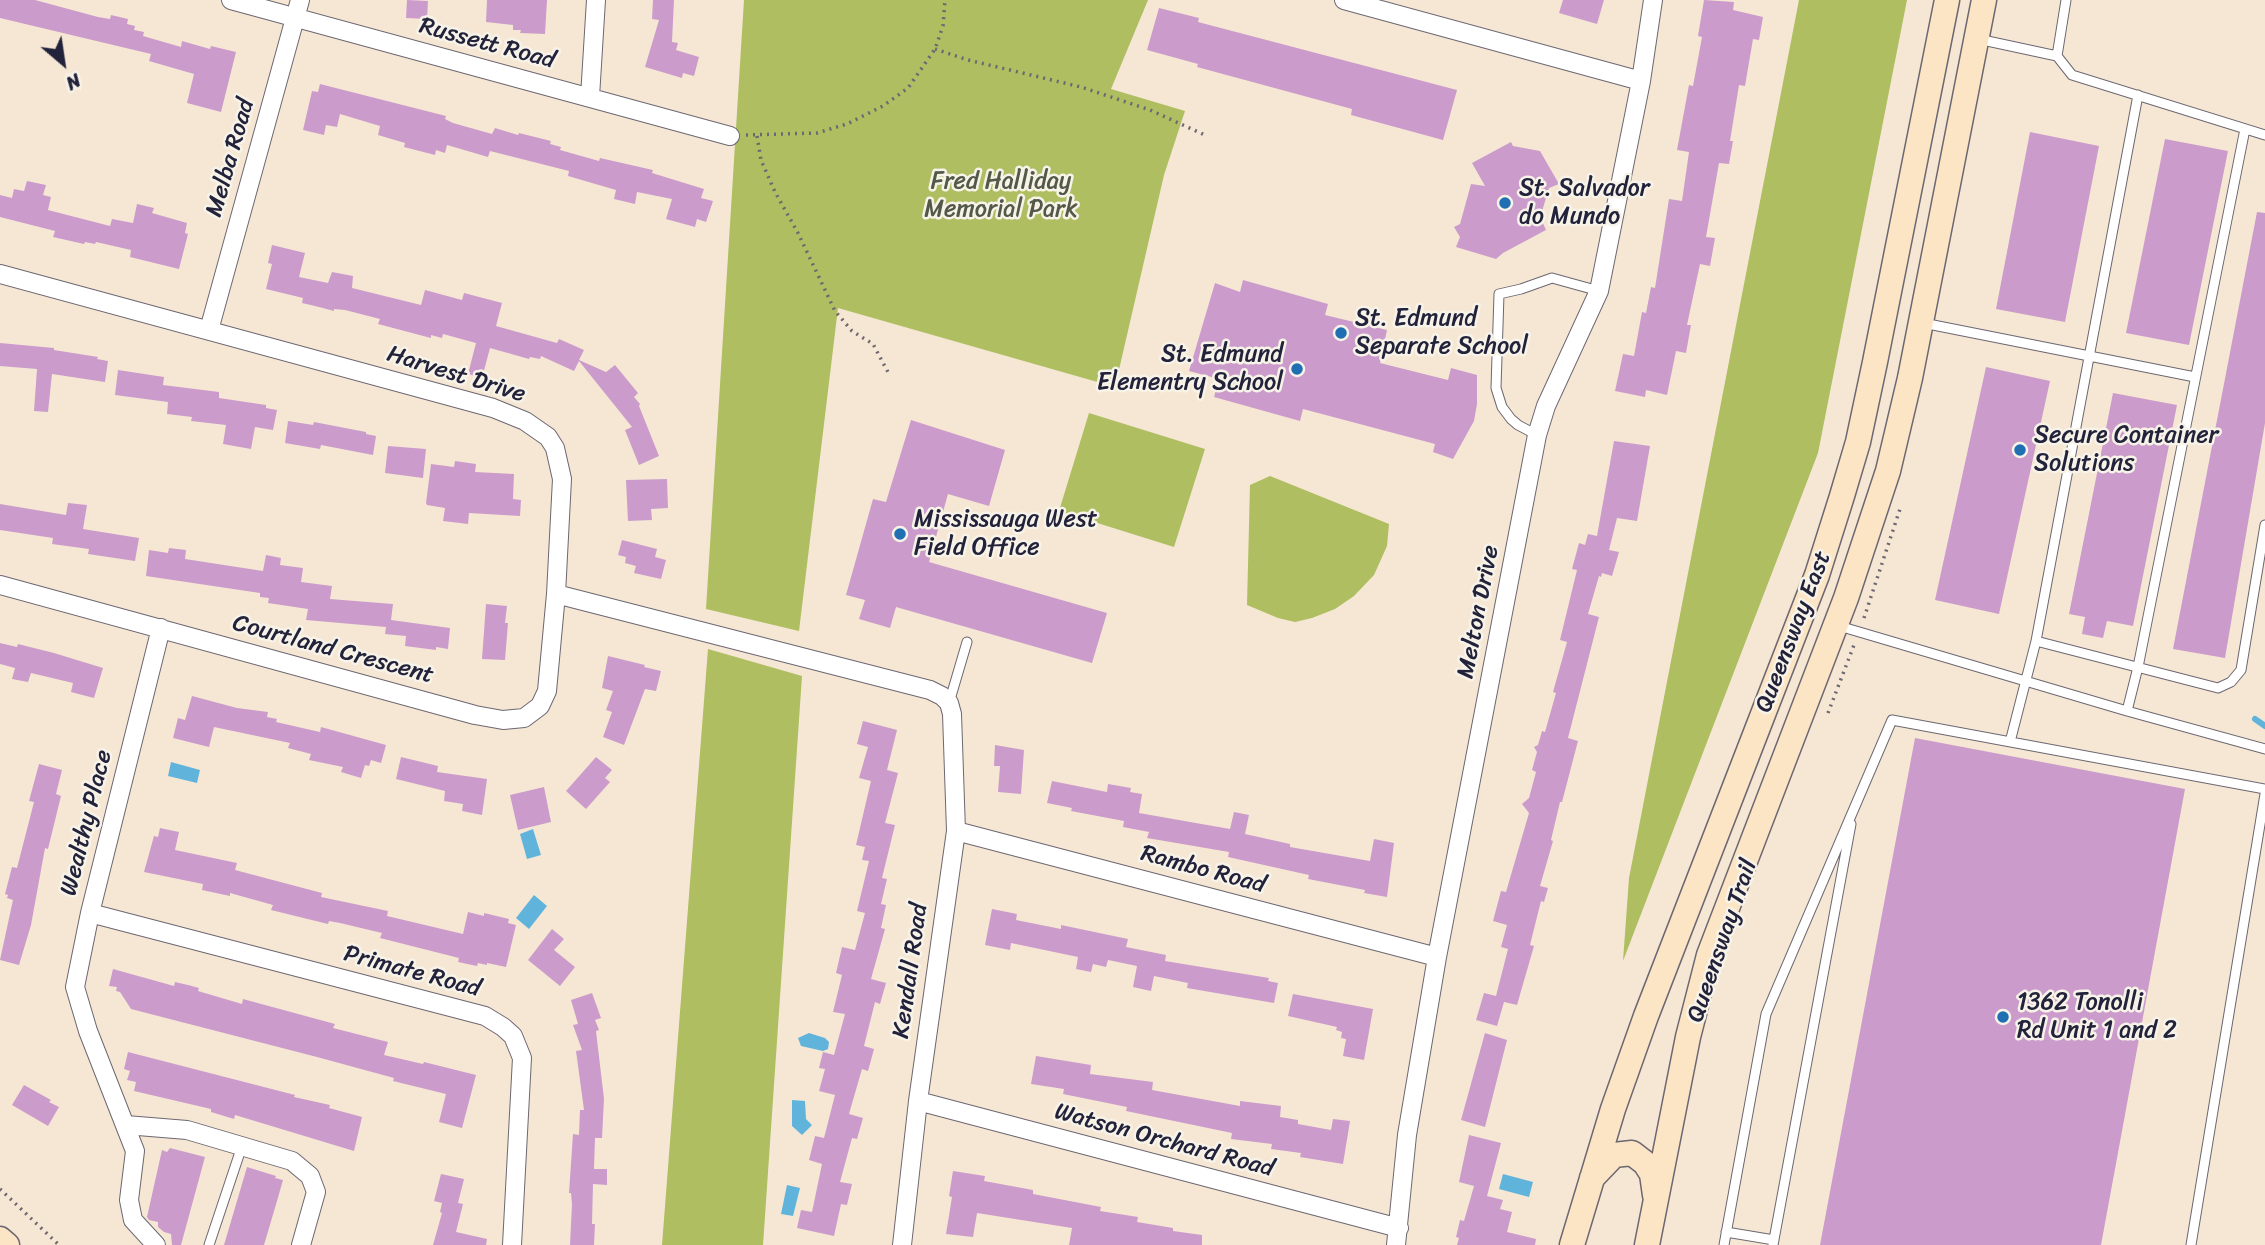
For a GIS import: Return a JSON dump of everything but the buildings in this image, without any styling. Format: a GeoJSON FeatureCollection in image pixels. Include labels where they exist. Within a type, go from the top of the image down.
{"type":"FeatureCollection","features":[{"type":"Feature","properties":{"kind":"main road","name":"Queensway East"},"geometry":{"type":"LineString","coordinates":[[1572,1245],[1590,1181],[1646,1016],[1817,575],[1858,442],[1947,0]]}},
{"type":"Feature","properties":{"kind":"main road","name":"Queensway East"},"geometry":{"type":"LineString","coordinates":[[1647,1245],[1688,1038],[1709,955],[1836,626],[1888,471],[1921,323],[1984,0]]}},
{"type":"Feature","properties":{"kind":"main road"},"geometry":{"type":"LineString","coordinates":[[1590,1181],[1614,1155],[1632,1153],[1645,1163],[1652,1174],[1656,1202]]}},
{"type":"Feature","properties":{"kind":"main road"},"geometry":{"type":"LineString","coordinates":[[0,1239],[6,1245]]}},
{"type":"Feature","properties":{"kind":"street","name":"Russett Road"},"geometry":{"type":"LineString","coordinates":[[231,0],[730,136]]}},
{"type":"Feature","properties":{"kind":"street","name":"Melba Road"},"geometry":{"type":"LineString","coordinates":[[209,330],[300,0]]}},
{"type":"Feature","properties":{"kind":"street"},"geometry":{"type":"LineString","coordinates":[[590,97],[596,0]]}},
{"type":"Feature","properties":{"kind":"street"},"geometry":{"type":"LineString","coordinates":[[1344,0],[1641,80]]}},
{"type":"Feature","properties":{"kind":"street","name":"Melton Drive"},"geometry":{"type":"LineString","coordinates":[[1397,1236],[1407,1135],[1437,957],[1536,435],[1546,406],[1599,291],[1641,80],[1653,0]]}},
{"type":"Feature","properties":{"kind":"street","name":"Harvest Drive"},"geometry":{"type":"LineString","coordinates":[[0,274],[493,408],[526,421],[548,437],[555,448],[562,479],[556,594]]}},
{"type":"Feature","properties":{"kind":"street","name":"Courtland Crescent"},"geometry":{"type":"LineString","coordinates":[[0,585],[475,715],[503,720],[524,718],[540,706],[547,691],[556,594]]}},
{"type":"Feature","properties":{"kind":"street"},"geometry":{"type":"LineString","coordinates":[[556,594],[930,690],[942,696],[948,703]]}},
{"type":"Feature","properties":{"kind":"street","name":"Wealthy Place"},"geometry":{"type":"LineString","coordinates":[[156,1245],[133,1220],[129,1200],[135,1151],[88,1031],[75,987],[90,913],[161,628]]}},
{"type":"Feature","properties":{"kind":"street","name":"Kendall Road"},"geometry":{"type":"LineString","coordinates":[[902,1245],[918,1101],[956,831],[952,714],[948,703]]}},
{"type":"Feature","properties":{"kind":"street","name":"Rambo Road"},"geometry":{"type":"LineString","coordinates":[[956,831],[1437,957]]}},
{"type":"Feature","properties":{"kind":"street","name":"Primate Road"},"geometry":{"type":"LineString","coordinates":[[90,913],[485,1016],[503,1027],[513,1036],[522,1058],[512,1245]]}},
{"type":"Feature","properties":{"kind":"street","name":"Watson Orchard Road"},"geometry":{"type":"LineString","coordinates":[[918,1101],[1397,1236]]}},
{"type":"Feature","properties":{"kind":"street"},"geometry":{"type":"LineString","coordinates":[[126,1125],[187,1130],[292,1161],[310,1176],[316,1192],[301,1245]]}},
{"type":"Feature","properties":{"kind":"lane"},"geometry":{"type":"LineString","coordinates":[[2057,56],[2066,0]]}},
{"type":"Feature","properties":{"kind":"lane"},"geometry":{"type":"LineString","coordinates":[[1976,38],[2057,56],[2072,75],[2265,135]]}},
{"type":"Feature","properties":{"kind":"lane"},"geometry":{"type":"LineString","coordinates":[[2010,742],[2036,641],[2138,95]]}},
{"type":"Feature","properties":{"kind":"lane"},"geometry":{"type":"LineString","coordinates":[[2126,711],[2138,667],[2245,128]]}},
{"type":"Feature","properties":{"kind":"lane"},"geometry":{"type":"LineString","coordinates":[[1536,435],[1511,419],[1502,407],[1496,388],[1499,294],[1552,278],[1599,291]]}},
{"type":"Feature","properties":{"kind":"lane"},"geometry":{"type":"LineString","coordinates":[[1921,323],[2195,377]]}},
{"type":"Feature","properties":{"kind":"lane"},"geometry":{"type":"LineString","coordinates":[[2036,641],[2218,688],[2231,682],[2241,670],[2265,525]]}},
{"type":"Feature","properties":{"kind":"lane"},"geometry":{"type":"LineString","coordinates":[[1836,626],[2265,749]]}},
{"type":"Feature","properties":{"kind":"lane"},"geometry":{"type":"LineString","coordinates":[[948,703],[967,642]]}},
{"type":"Feature","properties":{"kind":"lane"},"geometry":{"type":"LineString","coordinates":[[1724,1245],[1766,1014],[1892,720],[2265,791],[2192,1245]]}},
{"type":"Feature","properties":{"kind":"lane"},"geometry":{"type":"LineString","coordinates":[[1726,1231],[1774,1243],[1854,808]]}},
{"type":"Feature","properties":{"kind":"lane"},"geometry":{"type":"LineString","coordinates":[[209,1245],[242,1146]]}},
{"type":"Feature","properties":{"kind":"path"},"geometry":{"type":"LineString","coordinates":[[730,136],[817,133],[847,124],[883,106],[908,88],[935,49],[943,26],[945,0]]}},
{"type":"Feature","properties":{"kind":"path"},"geometry":{"type":"LineString","coordinates":[[935,49],[968,60],[1081,87],[1150,110],[1207,136]]}},
{"type":"Feature","properties":{"kind":"path"},"geometry":{"type":"LineString","coordinates":[[757,136],[761,160],[775,192],[835,311],[852,331],[873,344],[889,374]]}},
{"type":"Feature","properties":{"kind":"path"},"geometry":{"type":"LineString","coordinates":[[1824,722],[1849,660]]}},
{"type":"Feature","properties":{"kind":"path"},"geometry":{"type":"LineString","coordinates":[[0,1189],[59,1245]]}},
{"type":"Feature","properties":{"kind":"green space","name":"Fred Halliday Memorial Park"},"geometry":{"type":"Polygon","coordinates":[[[744,0],[1148,0],[1111,89],[1185,111],[1164,175],[1115,387],[838,308],[799,631],[706,609],[744,0]]]}},
{"type":"Feature","properties":{"kind":"green space"},"geometry":{"type":"Polygon","coordinates":[[[1799,0],[1907,0],[1818,453],[1623,961],[1629,878],[1799,0]]]}},
{"type":"Feature","properties":{"kind":"green space"},"geometry":{"type":"Polygon","coordinates":[[[1089,413],[1205,449],[1174,547],[1059,511],[1089,413]]]}},
{"type":"Feature","properties":{"kind":"green space"},"geometry":{"type":"Polygon","coordinates":[[[1270,476],[1389,524],[1387,546],[1374,575],[1354,596],[1335,609],[1295,622],[1247,605],[1250,485],[1270,476]]]}},
{"type":"Feature","properties":{"kind":"green space"},"geometry":{"type":"Polygon","coordinates":[[[708,649],[802,676],[763,1245],[662,1245],[708,649]]]}},
{"type":"Feature","properties":{"kind":"water"},"geometry":{"type":"Polygon","coordinates":[[[171,762],[200,770],[197,783],[168,776],[171,762]]]}},
{"type":"Feature","properties":{"kind":"water"},"geometry":{"type":"Polygon","coordinates":[[[533,829],[541,855],[527,859],[520,834],[533,829]]]}},
{"type":"Feature","properties":{"kind":"water"},"geometry":{"type":"Polygon","coordinates":[[[534,895],[547,906],[529,929],[516,918],[534,895]]]}},
{"type":"Feature","properties":{"kind":"water"},"geometry":{"type":"Polygon","coordinates":[[[809,1033],[825,1038],[829,1042],[828,1049],[823,1051],[801,1046],[798,1038],[809,1033]]]}},
{"type":"Feature","properties":{"kind":"water"},"geometry":{"type":"Polygon","coordinates":[[[792,1100],[805,1101],[806,1119],[812,1125],[802,1135],[792,1126],[792,1100]]]}},
{"type":"Feature","properties":{"kind":"water"},"geometry":{"type":"Polygon","coordinates":[[[1503,1174],[1533,1182],[1529,1197],[1499,1189],[1503,1174]]]}},
{"type":"Feature","properties":{"kind":"water"},"geometry":{"type":"Polygon","coordinates":[[[787,1185],[800,1188],[793,1216],[781,1214],[787,1185]]]}},
{"type":"Feature","properties":{"kind":"waterway"},"geometry":{"type":"LineString","coordinates":[[2255,719],[2265,726]]}},
{"type":"Feature","properties":{"kind":"place","name":"St. Salvador do Mundo"},"geometry":{"type":"Point","coordinates":[1505,203]}},
{"type":"Feature","properties":{"kind":"place","name":"St. Edmund Separate School"},"geometry":{"type":"Point","coordinates":[1341,333]}},
{"type":"Feature","properties":{"kind":"place","name":"St. Edmund Elementry School"},"geometry":{"type":"Point","coordinates":[1297,369]}},
{"type":"Feature","properties":{"kind":"place","name":"Secure Container Solutions"},"geometry":{"type":"Point","coordinates":[2020,450]}},
{"type":"Feature","properties":{"kind":"place","name":"Mississauga West Field Office"},"geometry":{"type":"Point","coordinates":[900,534]}},
{"type":"Feature","properties":{"kind":"place","name":"1362 Tonolli Rd Unit 1 and 2"},"geometry":{"type":"Point","coordinates":[2003,1017]}}]}
